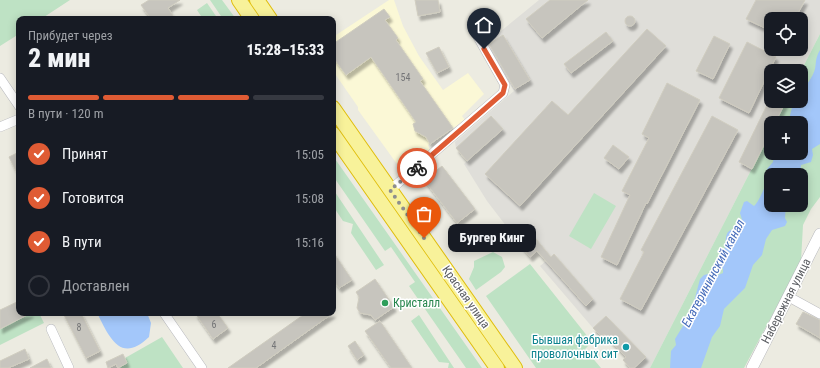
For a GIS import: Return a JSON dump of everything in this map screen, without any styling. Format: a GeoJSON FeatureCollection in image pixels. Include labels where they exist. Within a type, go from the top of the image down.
{"type":"FeatureCollection","features":[{"type":"Feature","properties":{"kind":"highway"},"geometry":{"type":"LineString","coordinates":[[239,0],[250,16]]}},
{"type":"Feature","properties":{"kind":"highway"},"geometry":{"type":"LineString","coordinates":[[257,0],[268,16]]}},
{"type":"Feature","properties":{"kind":"highway","name":"Красная улица"},"geometry":{"type":"LineString","coordinates":[[336,112],[515,368]]}},
{"type":"Feature","properties":{"kind":"highway","name":"Красная улица"},"geometry":{"type":"LineString","coordinates":[[336,138],[497,368]]}},
{"type":"Feature","properties":{"kind":"street"},"geometry":{"type":"LineString","coordinates":[[390,190],[503,93],[505,85],[478,37],[482,25]]}},
{"type":"Feature","properties":{"kind":"street"},"geometry":{"type":"LineString","coordinates":[[0,78],[16,102]]}},
{"type":"Feature","properties":{"kind":"street"},"geometry":{"type":"LineString","coordinates":[[0,127],[16,120]]}},
{"type":"Feature","properties":{"kind":"street","name":"Набережная улица"},"geometry":{"type":"LineString","coordinates":[[752,368],[820,234]]}},
{"type":"Feature","properties":{"kind":"street"},"geometry":{"type":"LineString","coordinates":[[789,297],[820,314]]}},
{"type":"Feature","properties":{"kind":"street"},"geometry":{"type":"LineString","coordinates":[[166,316],[202,368]]}},
{"type":"Feature","properties":{"kind":"street"},"geometry":{"type":"LineString","coordinates":[[51,330],[69,368]]}},
{"type":"Feature","properties":{"kind":"shaded area"},"geometry":{"type":"Polygon","coordinates":[[[389,0],[394,0],[403,26],[419,56],[443,90],[468,73],[484,94],[462,116],[465,120],[428,145],[430,150],[402,171],[358,110],[358,107],[336,75],[336,35],[389,0]]]}},
{"type":"Feature","properties":{"kind":"shaded area"},"geometry":{"type":"Polygon","coordinates":[[[539,0],[820,0],[820,34],[805,64],[764,64],[764,108],[771,108],[771,116],[764,116],[764,145],[650,368],[630,368],[623,360],[626,357],[604,335],[602,337],[593,328],[540,266],[551,257],[543,247],[530,257],[487,201],[464,164],[467,161],[456,148],[455,142],[514,91],[485,44],[539,0]]]}},
{"type":"Feature","properties":{"kind":"green space"},"geometry":{"type":"Polygon","coordinates":[[[0,0],[70,0],[46,16],[16,16],[16,36],[0,46],[0,0]]]}},
{"type":"Feature","properties":{"kind":"green space"},"geometry":{"type":"Polygon","coordinates":[[[210,0],[222,0],[234,16],[221,16],[210,0]]]}},
{"type":"Feature","properties":{"kind":"green space"},"geometry":{"type":"Polygon","coordinates":[[[207,3],[216,16],[201,16],[197,10],[207,3]]]}},
{"type":"Feature","properties":{"kind":"green space"},"geometry":{"type":"Polygon","coordinates":[[[820,34],[820,197],[811,209],[803,225],[801,261],[744,368],[650,368],[764,145],[764,160],[808,160],[808,116],[778,116],[782,108],[808,108],[808,64],[805,64],[820,34]]]}},
{"type":"Feature","properties":{"kind":"green space"},"geometry":{"type":"Polygon","coordinates":[[[336,160],[482,368],[466,368],[409,286],[415,282],[391,247],[385,251],[336,180],[336,160]]]}},
{"type":"Feature","properties":{"kind":"green space"},"geometry":{"type":"Polygon","coordinates":[[[336,193],[384,265],[376,270],[351,233],[353,224],[343,221],[336,210],[336,193]]]}},
{"type":"Feature","properties":{"kind":"green space"},"geometry":{"type":"Polygon","coordinates":[[[594,193],[616,206],[591,249],[569,236],[594,193]]]}},
{"type":"Feature","properties":{"kind":"green space"},"geometry":{"type":"Polygon","coordinates":[[[493,252],[502,257],[505,267],[501,272],[476,290],[469,279],[474,267],[474,261],[493,252]]]}},
{"type":"Feature","properties":{"kind":"green space"},"geometry":{"type":"Polygon","coordinates":[[[530,264],[592,342],[585,349],[601,368],[536,368],[486,296],[530,264]]]}},
{"type":"Feature","properties":{"kind":"green space"},"geometry":{"type":"Polygon","coordinates":[[[419,315],[454,368],[448,368],[449,363],[439,362],[411,321],[419,315]]]}},
{"type":"Feature","properties":{"kind":"green space"},"geometry":{"type":"Polygon","coordinates":[[[25,316],[40,316],[44,323],[0,345],[0,329],[25,316]]]}},
{"type":"Feature","properties":{"kind":"green space"},"geometry":{"type":"Polygon","coordinates":[[[162,337],[183,368],[118,368],[127,363],[125,358],[162,337]]]}},
{"type":"Feature","properties":{"kind":"water"},"geometry":{"type":"Polygon","coordinates":[[[820,50],[820,144],[812,149],[813,155],[811,162],[801,165],[801,168],[768,168],[773,160],[808,160],[808,116],[790,116],[792,108],[808,108],[808,82],[814,72],[820,50]]]}},
{"type":"Feature","properties":{"kind":"water"},"geometry":{"type":"Polygon","coordinates":[[[764,188],[764,212],[785,212],[785,218],[787,222],[785,226],[772,230],[766,239],[762,255],[753,265],[745,288],[724,309],[720,326],[712,337],[701,368],[670,368],[671,351],[676,345],[675,339],[691,313],[700,279],[704,275],[708,274],[713,277],[723,273],[723,269],[719,262],[728,232],[741,227],[743,223],[740,213],[744,202],[747,201],[754,206],[764,188]]]}},
{"type":"Feature","properties":{"kind":"water"},"geometry":{"type":"Polygon","coordinates":[[[99,316],[148,316],[151,323],[149,337],[139,345],[130,348],[123,348],[117,344],[106,330],[99,316]]]}},
{"type":"Feature","properties":{"kind":"building"},"geometry":{"type":"Polygon","coordinates":[[[149,0],[180,0],[168,8],[173,16],[149,16],[141,5],[149,0]]]}},
{"type":"Feature","properties":{"kind":"building"},"geometry":{"type":"Polygon","coordinates":[[[415,0],[438,0],[440,12],[418,16],[415,0]]]}},
{"type":"Feature","properties":{"kind":"building"},"geometry":{"type":"Polygon","coordinates":[[[550,0],[588,0],[542,38],[526,19],[550,0]]]}},
{"type":"Feature","properties":{"kind":"building"},"geometry":{"type":"Polygon","coordinates":[[[756,0],[805,0],[799,12],[764,12],[764,28],[746,19],[756,0]]]}},
{"type":"Feature","properties":{"kind":"building"},"geometry":{"type":"Polygon","coordinates":[[[384,9],[390,17],[385,20],[398,38],[396,40],[423,79],[420,81],[453,128],[430,144],[426,137],[415,131],[413,124],[416,122],[371,57],[346,75],[336,61],[336,42],[384,9]]]}},
{"type":"Feature","properties":{"kind":"building"},"geometry":{"type":"Polygon","coordinates":[[[628,16],[632,16],[634,17],[634,25],[628,26],[625,23],[625,19],[628,16]]]}},
{"type":"Feature","properties":{"kind":"building"},"geometry":{"type":"Polygon","coordinates":[[[647,29],[666,46],[520,206],[485,174],[552,101],[568,115],[647,29]]]}},
{"type":"Feature","properties":{"kind":"building"},"geometry":{"type":"Polygon","coordinates":[[[606,32],[613,41],[571,73],[564,64],[606,32]]]}},
{"type":"Feature","properties":{"kind":"building"},"geometry":{"type":"Polygon","coordinates":[[[503,35],[530,80],[515,89],[489,44],[503,35]]]}},
{"type":"Feature","properties":{"kind":"building"},"geometry":{"type":"Polygon","coordinates":[[[714,36],[730,44],[713,79],[696,71],[714,36]]]}},
{"type":"Feature","properties":{"kind":"building"},"geometry":{"type":"Polygon","coordinates":[[[747,42],[764,51],[764,56],[776,57],[773,64],[764,64],[764,82],[749,113],[719,98],[747,42]]]}},
{"type":"Feature","properties":{"kind":"building"},"geometry":{"type":"Polygon","coordinates":[[[439,47],[449,67],[437,73],[426,53],[439,47]]]}},
{"type":"Feature","properties":{"kind":"building"},"geometry":{"type":"Polygon","coordinates":[[[667,83],[700,100],[647,204],[646,203],[617,265],[601,257],[630,195],[622,191],[649,138],[642,134],[667,83]]]}},
{"type":"Feature","properties":{"kind":"building"},"geometry":{"type":"Polygon","coordinates":[[[766,108],[782,108],[778,116],[764,116],[764,145],[752,169],[739,162],[766,108]]]}},
{"type":"Feature","properties":{"kind":"building"},"geometry":{"type":"Polygon","coordinates":[[[491,116],[503,129],[467,161],[456,148],[491,116]]]}},
{"type":"Feature","properties":{"kind":"building"},"geometry":{"type":"Polygon","coordinates":[[[712,116],[738,130],[641,310],[620,299],[644,252],[641,250],[712,116]]]}},
{"type":"Feature","properties":{"kind":"building"},"geometry":{"type":"Polygon","coordinates":[[[613,145],[629,157],[619,169],[604,158],[613,145]]]}},
{"type":"Feature","properties":{"kind":"building"},"geometry":{"type":"Polygon","coordinates":[[[16,154],[16,171],[9,157],[16,154]]]}},
{"type":"Feature","properties":{"kind":"building"},"geometry":{"type":"Polygon","coordinates":[[[442,166],[475,209],[457,223],[424,180],[442,166]]]}},
{"type":"Feature","properties":{"kind":"building"},"geometry":{"type":"Polygon","coordinates":[[[527,228],[551,257],[554,254],[593,299],[586,306],[537,251],[530,257],[515,238],[527,228]]]}},
{"type":"Feature","properties":{"kind":"building"},"geometry":{"type":"Polygon","coordinates":[[[336,256],[352,280],[339,288],[336,284],[336,256]]]}},
{"type":"Feature","properties":{"kind":"building"},"geometry":{"type":"Polygon","coordinates":[[[375,279],[394,307],[375,320],[371,315],[360,313],[357,308],[359,297],[356,292],[375,279]]]}},
{"type":"Feature","properties":{"kind":"building"},"geometry":{"type":"Polygon","coordinates":[[[16,302],[16,316],[25,316],[0,329],[0,310],[16,302]]]}},
{"type":"Feature","properties":{"kind":"building"},"geometry":{"type":"Polygon","coordinates":[[[803,312],[820,320],[820,338],[796,324],[803,312]]]}},
{"type":"Feature","properties":{"kind":"building"},"geometry":{"type":"Polygon","coordinates":[[[65,316],[82,316],[100,351],[86,358],[65,316]]]}},
{"type":"Feature","properties":{"kind":"building"},"geometry":{"type":"Polygon","coordinates":[[[197,316],[219,316],[228,328],[213,339],[197,316]]]}},
{"type":"Feature","properties":{"kind":"building"},"geometry":{"type":"Polygon","coordinates":[[[302,316],[329,316],[256,368],[228,368],[302,316]]]}},
{"type":"Feature","properties":{"kind":"building","name":"Бывшая фабрика проволочных сит"},"geometry":{"type":"Polygon","coordinates":[[[606,316],[646,357],[634,368],[630,368],[623,360],[626,357],[604,334],[602,337],[593,328],[606,316]]]}},
{"type":"Feature","properties":{"kind":"building"},"geometry":{"type":"Polygon","coordinates":[[[380,321],[412,368],[391,368],[365,331],[380,321]]]}},
{"type":"Feature","properties":{"kind":"building"},"geometry":{"type":"Polygon","coordinates":[[[355,341],[364,355],[357,360],[348,346],[355,341]]]}},
{"type":"Feature","properties":{"kind":"building"},"geometry":{"type":"Polygon","coordinates":[[[25,349],[29,359],[8,368],[0,368],[0,361],[25,349]]]}},
{"type":"Feature","properties":{"kind":"building"},"geometry":{"type":"Polygon","coordinates":[[[123,354],[127,363],[118,368],[116,364],[108,368],[106,362],[123,354]]]}},
{"type":"Feature","properties":{"kind":"building"},"geometry":{"type":"Polygon","coordinates":[[[47,359],[51,368],[30,368],[47,359]]]}},
{"type":"Feature","properties":{"kind":"way so far"},"geometry":{"type":"LineString","coordinates":[[417,168],[390,190],[424,238]]}},
{"type":"Feature","properties":{"kind":"place","name":"Бургер Кинг"},"geometry":{"type":"Point","coordinates":[424,238]}},
{"type":"Feature","properties":{"kind":"place","name":"Кристалл"},"geometry":{"type":"Point","coordinates":[385,303]}},
{"type":"Feature","properties":{"kind":"place","name":"Бывшая фабрика проволочных сит"},"geometry":{"type":"Point","coordinates":[626,347]}},
{"type":"Feature","properties":{"kind":"route"},"geometry":{"type":"LineString","coordinates":[[417,168],[505,90],[505,85],[484,49]]}},
{"type":"Feature","properties":{"kind":"water label","name":"Екатерининский канал"},"geometry":{"type":"Point","coordinates":[713,273]}}]}
